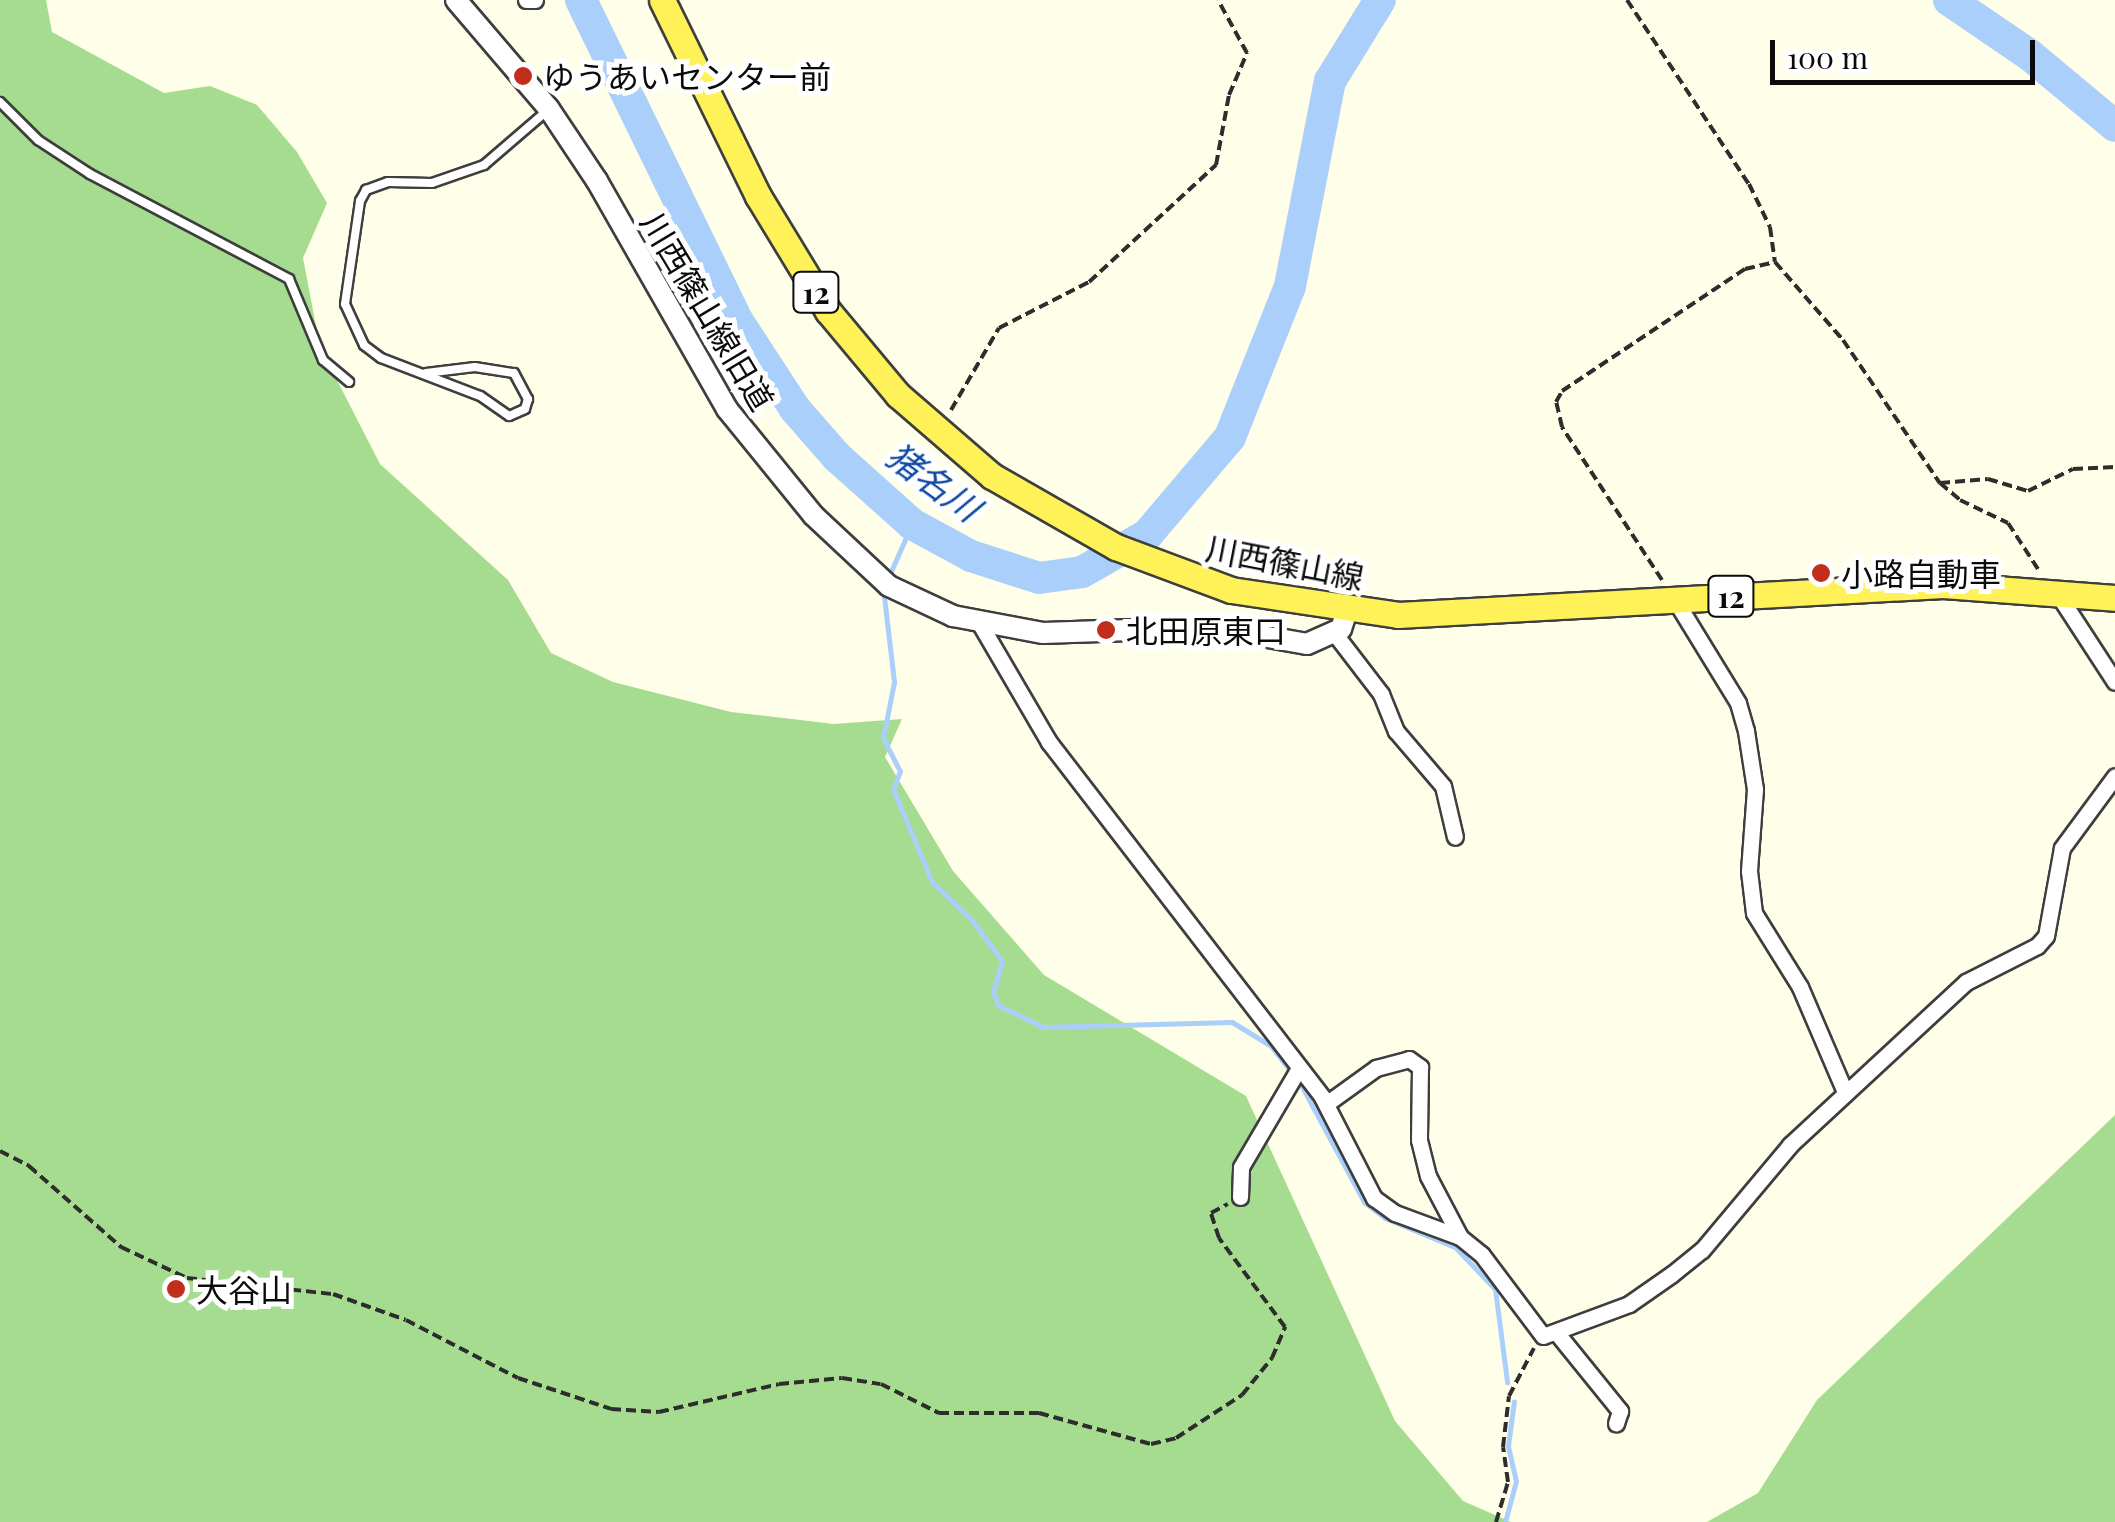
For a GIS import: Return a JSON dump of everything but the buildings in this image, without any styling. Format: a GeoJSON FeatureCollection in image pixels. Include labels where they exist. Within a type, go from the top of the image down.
{"type":"FeatureCollection","features":[{"type":"Feature","properties":{"kind":"main road","name":"川西篠山線"},"geometry":{"type":"LineString","coordinates":[[662,0],[758,196],[828,311],[898,396],[992,476],[1054,515],[1194,578],[1341,622],[1398,614],[1943,586],[2115,598]]}},
{"type":"Feature","properties":{"kind":"street","name":"川西篠山線旧道"},"geometry":{"type":"LineString","coordinates":[[456,0],[549,109],[597,181],[695,359],[772,468],[888,586],[980,624],[1043,633],[1211,627],[1307,644],[1341,622]]}},
{"type":"Feature","properties":{"kind":"street"},"geometry":{"type":"LineString","coordinates":[[526,0],[535,0]]}},
{"type":"Feature","properties":{"kind":"street"},"geometry":{"type":"LineString","coordinates":[[2052,593],[2115,682]]}},
{"type":"Feature","properties":{"kind":"street"},"geometry":{"type":"LineString","coordinates":[[1675,600],[1738,703],[1746,731],[1755,789],[1750,871],[1754,912],[1800,988],[1845,1092]]}},
{"type":"Feature","properties":{"kind":"street"},"geometry":{"type":"LineString","coordinates":[[1341,622],[1382,694],[1396,731],[1443,786],[1455,837]]}},
{"type":"Feature","properties":{"kind":"street"},"geometry":{"type":"LineString","coordinates":[[980,624],[1049,742],[1296,1074],[1326,1104],[1374,1198],[1395,1213],[1460,1237],[1482,1255],[1620,1411],[1616,1423]]}},
{"type":"Feature","properties":{"kind":"street"},"geometry":{"type":"LineString","coordinates":[[1549,1334],[1629,1304],[1702,1250],[1790,1145],[1966,982],[2037,946],[2046,936],[2062,848],[2115,776]]}},
{"type":"Feature","properties":{"kind":"street"},"geometry":{"type":"LineString","coordinates":[[1326,1104],[1376,1068],[1409,1058],[1420,1067],[1419,1140],[1460,1237]]}},
{"type":"Feature","properties":{"kind":"street"},"geometry":{"type":"LineString","coordinates":[[1240,1198],[1241,1167],[1296,1074]]}},
{"type":"Feature","properties":{"kind":"lane"},"geometry":{"type":"LineString","coordinates":[[0,102],[38,140],[90,174],[280,271],[301,300],[323,360],[350,382]]}},
{"type":"Feature","properties":{"kind":"lane"},"geometry":{"type":"LineString","coordinates":[[426,373],[475,368],[514,374],[528,398],[525,409],[509,416],[426,373],[381,358],[354,330],[345,304],[360,201],[366,190],[388,182],[432,183],[484,165],[549,109]]}},
{"type":"Feature","properties":{"kind":"path"},"geometry":{"type":"LineString","coordinates":[[951,410],[999,328],[1089,282],[1116,252],[1207,178],[1224,147],[1230,95],[1248,53],[1218,0]]}},
{"type":"Feature","properties":{"kind":"path"},"geometry":{"type":"LineString","coordinates":[[1627,0],[1749,184],[1770,228],[1775,262],[1843,340],[1940,482],[2024,537],[2052,593]]}},
{"type":"Feature","properties":{"kind":"path"},"geometry":{"type":"LineString","coordinates":[[1675,600],[1562,426],[1556,402],[1562,391],[1745,269],[1775,262]]}},
{"type":"Feature","properties":{"kind":"path"},"geometry":{"type":"LineString","coordinates":[[1940,482],[1988,479],[2028,492],[2073,469],[2115,467]]}},
{"type":"Feature","properties":{"kind":"path"},"geometry":{"type":"LineString","coordinates":[[0,1152],[29,1166],[121,1247],[187,1278],[333,1294],[406,1320],[518,1378],[611,1409],[659,1412],[779,1384],[842,1378],[882,1384],[939,1413],[1040,1413],[1151,1444],[1188,1432],[1242,1395],[1272,1358],[1286,1327],[1219,1238],[1212,1213],[1240,1198]]}},
{"type":"Feature","properties":{"kind":"path"},"geometry":{"type":"LineString","coordinates":[[1496,1522],[1508,1482],[1503,1447],[1509,1396],[1517,1372],[1549,1334]]}},
{"type":"Feature","properties":{"kind":"green space"},"geometry":{"type":"Polygon","coordinates":[[[0,0],[46,0],[52,32],[164,93],[210,86],[257,105],[297,152],[327,203],[303,258],[320,347],[380,464],[508,580],[551,653],[613,682],[731,712],[834,724],[902,719],[885,757],[953,871],[1044,975],[1246,1096],[1395,1421],[1463,1501],[1511,1522],[0,1522],[0,0]]]}},
{"type":"Feature","properties":{"kind":"green space"},"geometry":{"type":"Polygon","coordinates":[[[2115,1115],[2115,1522],[1707,1522],[1758,1493],[1817,1400],[2115,1115]]]}},
{"type":"Feature","properties":{"kind":"waterway","name":"猪名川"},"geometry":{"type":"LineString","coordinates":[[581,0],[737,320],[795,409],[837,457],[912,524],[971,556],[1039,578],[1082,572],[1147,535],[1230,437],[1290,286],[1330,81],[1380,0]]}},
{"type":"Feature","properties":{"kind":"waterway","name":"猪名川"},"geometry":{"type":"LineString","coordinates":[[1949,0],[2031,56],[2115,126]]}},
{"type":"Feature","properties":{"kind":"waterway"},"geometry":{"type":"LineString","coordinates":[[888,578],[912,524]]}},
{"type":"Feature","properties":{"kind":"waterway"},"geometry":{"type":"LineString","coordinates":[[883,588],[894,682],[883,738],[900,771],[893,789],[932,882],[971,919],[1002,961],[993,992],[998,1005],[1043,1027],[1232,1022],[1271,1046],[1300,1083],[1364,1202],[1385,1218],[1455,1247],[1495,1289],[1507,1382]]}},
{"type":"Feature","properties":{"kind":"waterway"},"geometry":{"type":"LineString","coordinates":[[1505,1522],[1516,1481],[1508,1446],[1514,1401]]}},
{"type":"Feature","properties":{"kind":"place","name":"ゆうあいセンター前"},"geometry":{"type":"Point","coordinates":[523,76]}},
{"type":"Feature","properties":{"kind":"place","name":"小路自動車"},"geometry":{"type":"Point","coordinates":[1821,573]}},
{"type":"Feature","properties":{"kind":"place","name":"北田原東口"},"geometry":{"type":"Point","coordinates":[1106,630]}},
{"type":"Feature","properties":{"kind":"place","name":"大谷山"},"geometry":{"type":"Point","coordinates":[176,1289]}}]}
